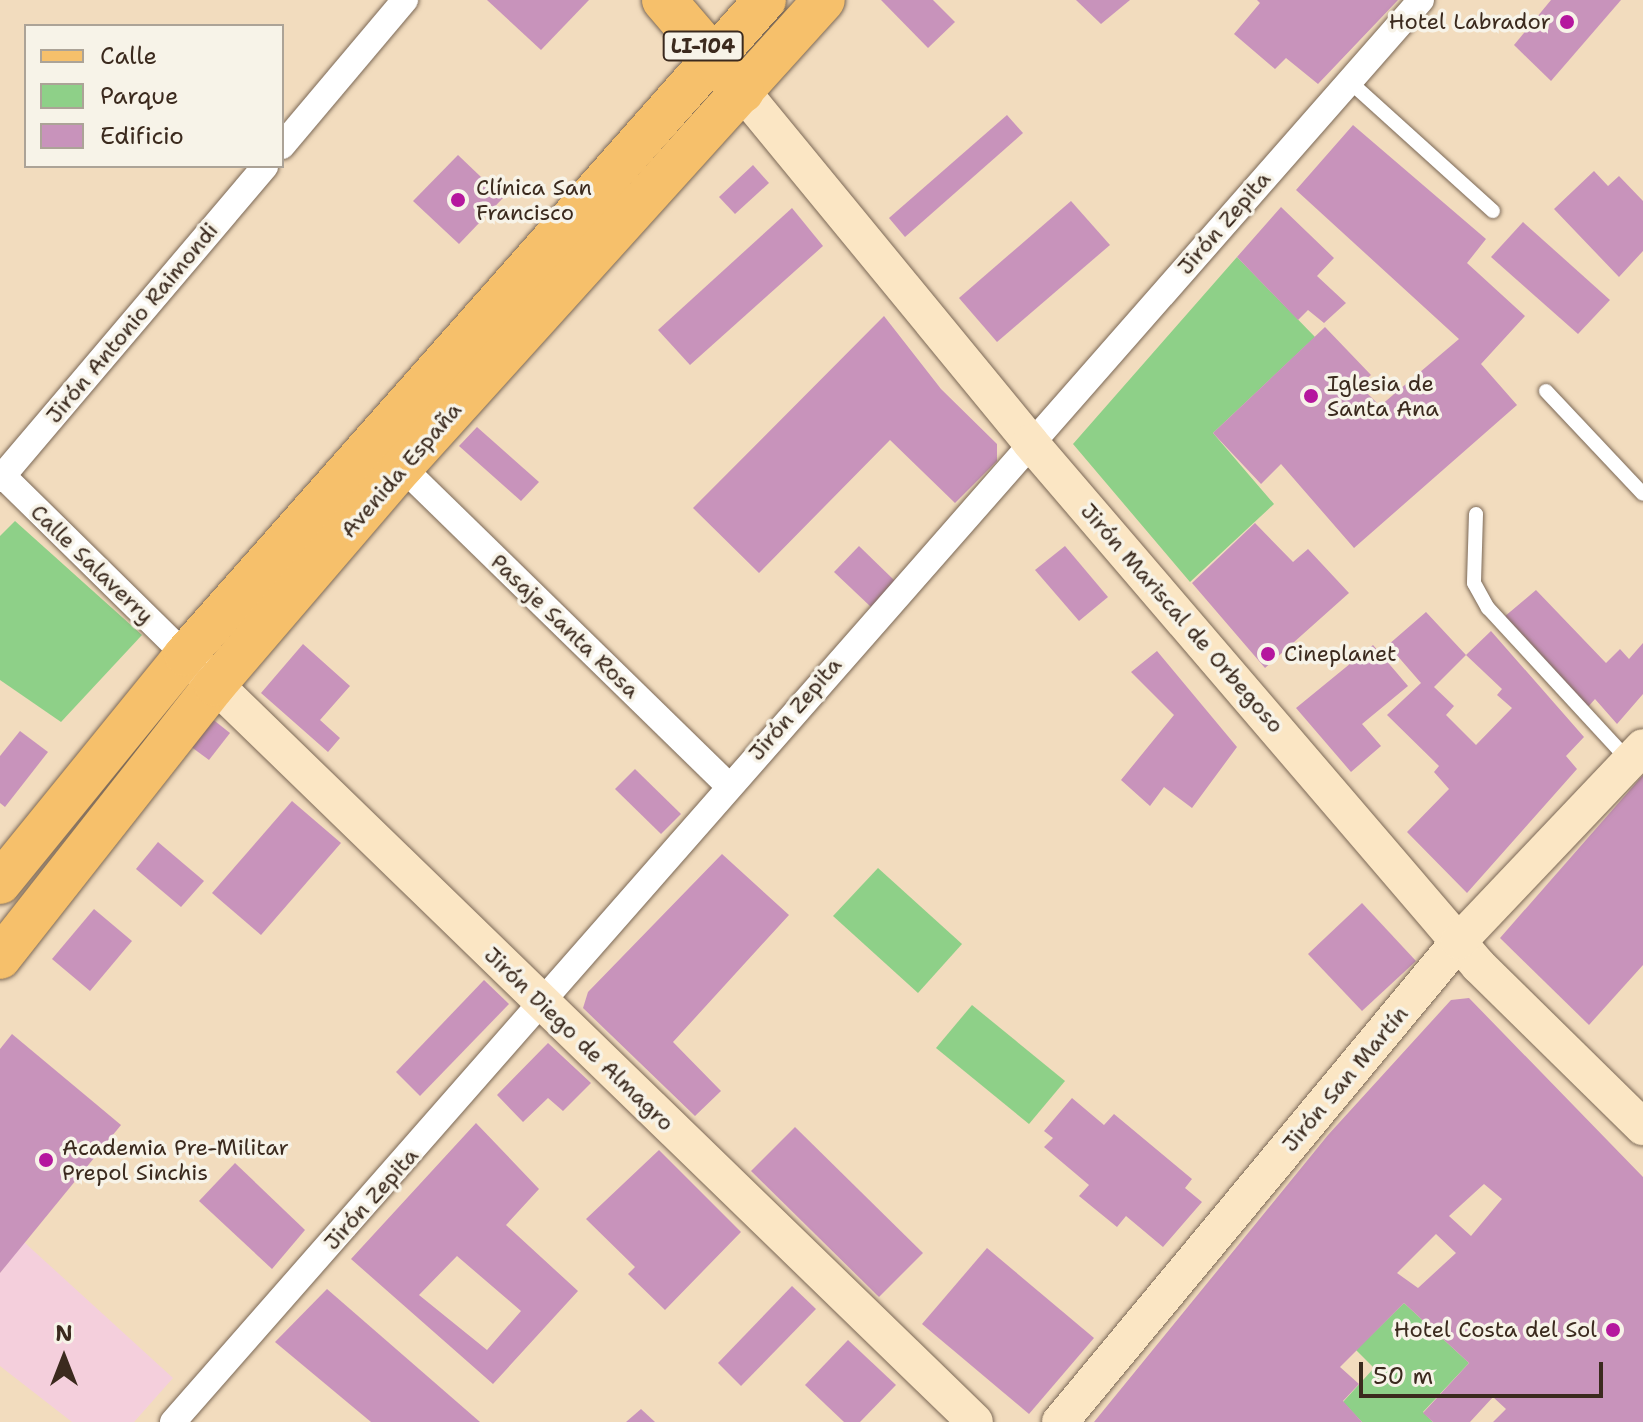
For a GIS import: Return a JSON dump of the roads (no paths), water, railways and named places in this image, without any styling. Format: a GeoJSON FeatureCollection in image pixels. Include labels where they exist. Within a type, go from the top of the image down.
{"type":"FeatureCollection","features":[{"type":"Feature","properties":{"kind":"highway","name":"LI-104"},"geometry":{"type":"LineString","coordinates":[[664,0],[742,91]]}},
{"type":"Feature","properties":{"kind":"main road","name":"Avenida España"},"geometry":{"type":"LineString","coordinates":[[0,883],[185,655],[765,0]]}},
{"type":"Feature","properties":{"kind":"main road","name":"Avenida España"},"geometry":{"type":"LineString","coordinates":[[0,958],[215,685],[402,467],[824,0]]}},
{"type":"Feature","properties":{"kind":"street"},"geometry":{"type":"LineString","coordinates":[[284,144],[405,0]]}},
{"type":"Feature","properties":{"kind":"street","name":"Jirón Zepita"},"geometry":{"type":"LineString","coordinates":[[173,1422],[544,1004],[728,785],[1421,0]]}},
{"type":"Feature","properties":{"kind":"street","name":"Jirón Mariscal de Orbegoso"},"geometry":{"type":"LineString","coordinates":[[742,91],[1030,442],[1459,941],[1643,1127]]}},
{"type":"Feature","properties":{"kind":"street","name":"Jirón Antonio Raimondi"},"geometry":{"type":"LineString","coordinates":[[1,476],[263,168]]}},
{"type":"Feature","properties":{"kind":"street","name":"Pasaje Santa Rosa"},"geometry":{"type":"LineString","coordinates":[[402,467],[728,785]]}},
{"type":"Feature","properties":{"kind":"street","name":"Calle Salaverry"},"geometry":{"type":"LineString","coordinates":[[1,476],[185,655]]}},
{"type":"Feature","properties":{"kind":"street","name":"Jirón Diego de Almagro"},"geometry":{"type":"LineString","coordinates":[[185,655],[975,1422]]}},
{"type":"Feature","properties":{"kind":"street","name":"Jirón San Martín"},"geometry":{"type":"LineString","coordinates":[[1060,1422],[1459,941],[1636,754]]}},
{"type":"Feature","properties":{"kind":"lane"},"geometry":{"type":"LineString","coordinates":[[1349,81],[1493,211]]}},
{"type":"Feature","properties":{"kind":"lane"},"geometry":{"type":"LineString","coordinates":[[1546,391],[1643,494]]}},
{"type":"Feature","properties":{"kind":"lane"},"geometry":{"type":"LineString","coordinates":[[1476,514],[1474,583],[1488,608],[1636,754]]}},
{"type":"Feature","properties":{"kind":"place","name":"Hotel Labrador"},"geometry":{"type":"Point","coordinates":[1567,22]}},
{"type":"Feature","properties":{"kind":"place","name":"Clínica San Francisco"},"geometry":{"type":"Point","coordinates":[458,200]}},
{"type":"Feature","properties":{"kind":"place","name":"Iglesia de Santa Ana"},"geometry":{"type":"Point","coordinates":[1311,396]}},
{"type":"Feature","properties":{"kind":"place","name":"Cineplanet"},"geometry":{"type":"Point","coordinates":[1268,654]}},
{"type":"Feature","properties":{"kind":"place","name":"Academia Pre-Militar Prepol Sinchis"},"geometry":{"type":"Point","coordinates":[46,1160]}},
{"type":"Feature","properties":{"kind":"place","name":"Hotel Costa del Sol"},"geometry":{"type":"Point","coordinates":[1613,1330]}}]}
